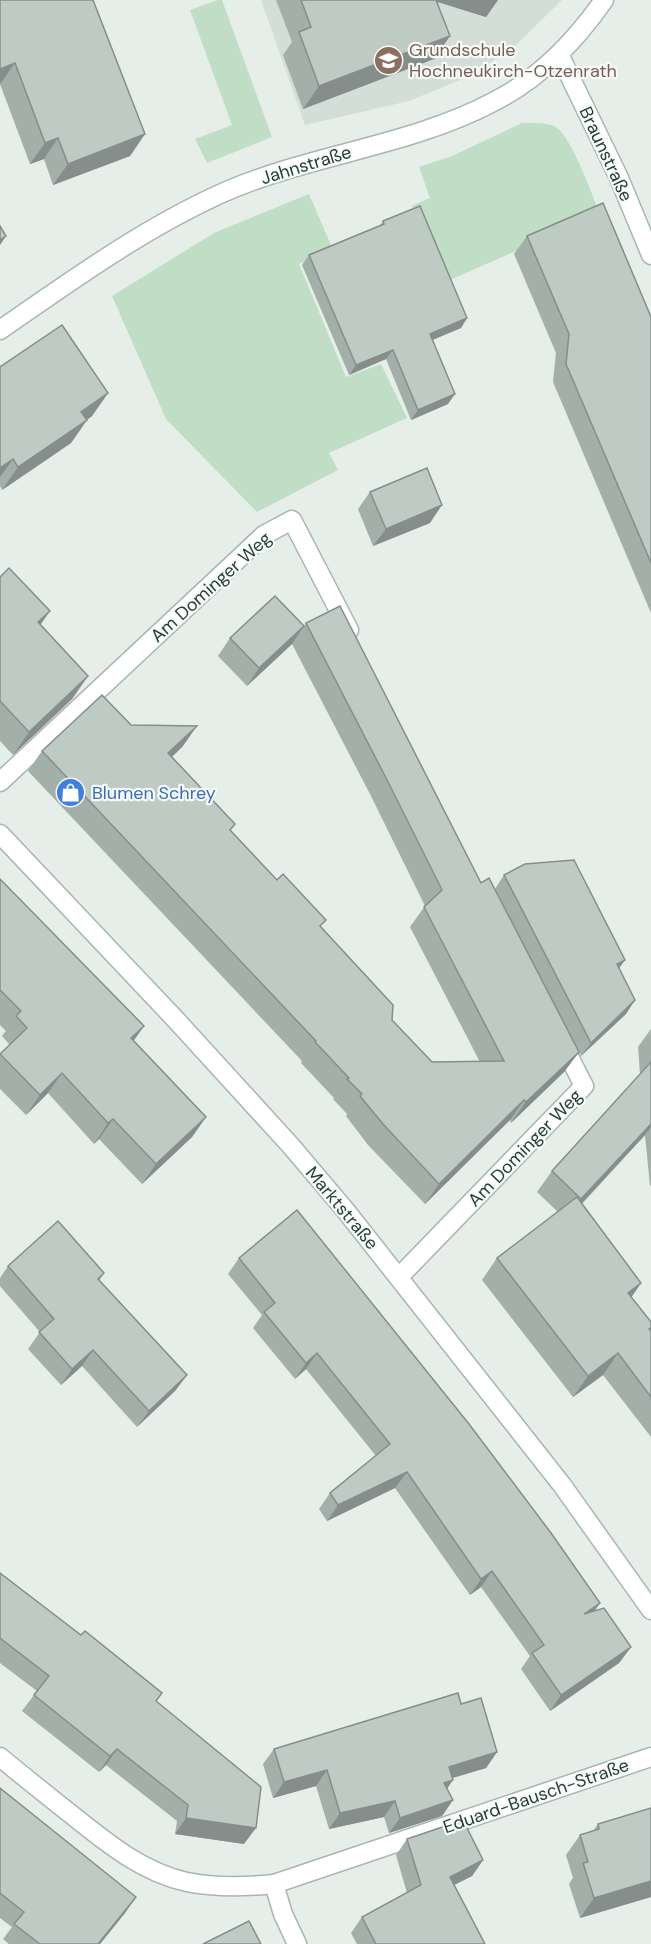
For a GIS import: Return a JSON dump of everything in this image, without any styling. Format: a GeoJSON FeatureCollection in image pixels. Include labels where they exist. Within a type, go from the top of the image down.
{"type":"FeatureCollection","features":[{"type":"Feature","properties":{"kind":"street","name":"Jahnstraße"},"geometry":{"type":"LineString","coordinates":[[0,330],[91,266],[191,208],[279,172],[396,140],[459,118],[498,100],[559,54],[590,20],[604,0]]}},
{"type":"Feature","properties":{"kind":"street","name":"Braunstraße"},"geometry":{"type":"LineString","coordinates":[[559,54],[619,178],[651,255]]}},
{"type":"Feature","properties":{"kind":"street","name":"Am Dominger Weg"},"geometry":{"type":"LineString","coordinates":[[0,782],[264,535],[292,520],[357,645]]}},
{"type":"Feature","properties":{"kind":"street","name":"Marktstraße"},"geometry":{"type":"LineString","coordinates":[[0,834],[177,1021],[291,1146],[399,1277],[562,1485],[651,1610]]}},
{"type":"Feature","properties":{"kind":"street","name":"Am Dominger Weg"},"geometry":{"type":"LineString","coordinates":[[399,1277],[584,1086],[552,1022]]}},
{"type":"Feature","properties":{"kind":"street","name":"Eduard-Bausch-Straße"},"geometry":{"type":"LineString","coordinates":[[0,1757],[121,1853],[153,1870],[187,1882],[228,1887],[274,1884],[651,1757]]}},
{"type":"Feature","properties":{"kind":"street"},"geometry":{"type":"LineString","coordinates":[[274,1884],[283,1914],[297,1944]]}},
{"type":"Feature","properties":{"kind":"shaded area","name":"Grundschule Hochneukirch-Otzenrath"},"geometry":{"type":"Polygon","coordinates":[[[261,0],[562,0],[516,45],[472,75],[409,101],[305,125],[261,0]]]}},
{"type":"Feature","properties":{"kind":"green space"},"geometry":{"type":"Polygon","coordinates":[[[222,0],[272,137],[207,163],[195,139],[232,125],[190,10],[222,0]]]}},
{"type":"Feature","properties":{"kind":"green space"},"geometry":{"type":"Polygon","coordinates":[[[522,123],[546,124],[561,131],[574,152],[600,214],[443,283],[412,206],[430,198],[419,167],[452,156],[522,123]]]}},
{"type":"Feature","properties":{"kind":"green space"},"geometry":{"type":"Polygon","coordinates":[[[309,194],[333,250],[299,264],[346,377],[381,364],[407,418],[329,453],[338,470],[257,512],[166,419],[112,296],[214,233],[309,194]]]}},
{"type":"Feature","properties":{"kind":"building"},"geometry":{"type":"Polygon","coordinates":[[[0,0],[93,0],[145,134],[68,164],[58,138],[45,143],[15,63],[0,69],[0,0]]]}},
{"type":"Feature","properties":{"kind":"building"},"geometry":{"type":"Polygon","coordinates":[[[301,0],[436,0],[450,36],[319,86],[299,32],[311,27],[301,0]]]}},
{"type":"Feature","properties":{"kind":"building"},"geometry":{"type":"Polygon","coordinates":[[[603,203],[651,317],[651,563],[566,364],[569,334],[527,236],[603,203]]]}},
{"type":"Feature","properties":{"kind":"building"},"geometry":{"type":"Polygon","coordinates":[[[420,206],[467,318],[430,334],[455,394],[418,410],[393,350],[356,365],[309,255],[384,224],[383,221],[420,206]]]}},
{"type":"Feature","properties":{"kind":"building"},"geometry":{"type":"Polygon","coordinates":[[[0,226],[6,236],[0,240],[0,226]]]}},
{"type":"Feature","properties":{"kind":"building"},"geometry":{"type":"Polygon","coordinates":[[[62,325],[108,393],[81,412],[87,420],[18,467],[13,459],[0,468],[0,367],[62,325]]]}},
{"type":"Feature","properties":{"kind":"building"},"geometry":{"type":"Polygon","coordinates":[[[427,468],[442,505],[386,529],[370,492],[427,468]]]}},
{"type":"Feature","properties":{"kind":"building"},"geometry":{"type":"Polygon","coordinates":[[[9,568],[50,611],[38,622],[88,676],[29,732],[0,701],[0,577],[9,568]]]}},
{"type":"Feature","properties":{"kind":"building"},"geometry":{"type":"Polygon","coordinates":[[[275,596],[304,626],[259,668],[230,638],[275,596]]]}},
{"type":"Feature","properties":{"kind":"building"},"geometry":{"type":"Polygon","coordinates":[[[340,606],[481,883],[489,878],[579,1052],[526,1102],[524,1100],[439,1184],[383,1124],[360,1096],[362,1094],[316,1041],[42,751],[102,695],[131,725],[197,726],[168,753],[235,824],[230,830],[277,880],[283,874],[326,920],[320,926],[393,1005],[392,1020],[432,1062],[504,1061],[424,907],[442,890],[306,623],[340,606]]]}},
{"type":"Feature","properties":{"kind":"building"},"geometry":{"type":"Polygon","coordinates":[[[574,860],[625,960],[617,964],[635,1000],[591,1043],[504,875],[525,864],[574,860]]]}},
{"type":"Feature","properties":{"kind":"building"},"geometry":{"type":"Polygon","coordinates":[[[0,879],[144,1026],[131,1038],[206,1117],[156,1164],[113,1119],[108,1123],[62,1073],[40,1095],[0,1054],[27,1028],[16,1016],[21,1011],[0,990],[0,879]]]}},
{"type":"Feature","properties":{"kind":"building"},"geometry":{"type":"Polygon","coordinates":[[[651,1062],[651,1124],[581,1199],[552,1171],[651,1062]]]}},
{"type":"Feature","properties":{"kind":"building"},"geometry":{"type":"Polygon","coordinates":[[[577,1197],[641,1283],[628,1293],[651,1322],[649,1329],[651,1331],[651,1397],[618,1353],[588,1376],[497,1258],[577,1197]]]}},
{"type":"Feature","properties":{"kind":"building"},"geometry":{"type":"Polygon","coordinates":[[[297,1210],[469,1424],[551,1533],[600,1603],[584,1614],[604,1608],[631,1647],[561,1695],[532,1653],[544,1645],[492,1571],[481,1579],[407,1472],[338,1505],[330,1493],[390,1444],[317,1353],[306,1363],[264,1312],[275,1303],[239,1258],[297,1210]]]}},
{"type":"Feature","properties":{"kind":"building"},"geometry":{"type":"Polygon","coordinates":[[[58,1221],[104,1273],[98,1279],[187,1375],[149,1411],[93,1350],[72,1369],[39,1332],[54,1319],[8,1266],[58,1221]]]}},
{"type":"Feature","properties":{"kind":"building"},"geometry":{"type":"Polygon","coordinates":[[[0,1573],[81,1635],[85,1631],[162,1693],[156,1701],[261,1787],[256,1828],[186,1818],[188,1805],[117,1749],[110,1756],[34,1695],[49,1676],[0,1638],[0,1573]]]}},
{"type":"Feature","properties":{"kind":"building"},"geometry":{"type":"Polygon","coordinates":[[[458,1693],[461,1704],[481,1698],[497,1752],[449,1767],[453,1780],[444,1783],[453,1800],[400,1818],[395,1801],[340,1813],[327,1770],[284,1782],[274,1749],[458,1693]]]}},
{"type":"Feature","properties":{"kind":"building"},"geometry":{"type":"Polygon","coordinates":[[[0,1788],[136,1897],[98,1944],[40,1944],[14,1924],[24,1912],[0,1893],[0,1788]]]}},
{"type":"Feature","properties":{"kind":"building"},"geometry":{"type":"Polygon","coordinates":[[[651,1808],[651,1881],[594,1898],[583,1863],[588,1862],[580,1835],[599,1829],[598,1824],[651,1808]]]}},
{"type":"Feature","properties":{"kind":"building"},"geometry":{"type":"Polygon","coordinates":[[[463,1820],[483,1860],[450,1877],[485,1944],[376,1944],[362,1917],[421,1885],[407,1839],[463,1820]]]}},
{"type":"Feature","properties":{"kind":"building"},"geometry":{"type":"Polygon","coordinates":[[[249,1921],[261,1944],[203,1944],[249,1921]]]}},
{"type":"Feature","properties":{"kind":"place","name":"Grundschule Hochneukirch-Otzenrath"},"geometry":{"type":"Point","coordinates":[388,60]}},
{"type":"Feature","properties":{"kind":"place","name":"Blumen Schrey"},"geometry":{"type":"Point","coordinates":[71,793]}}]}
